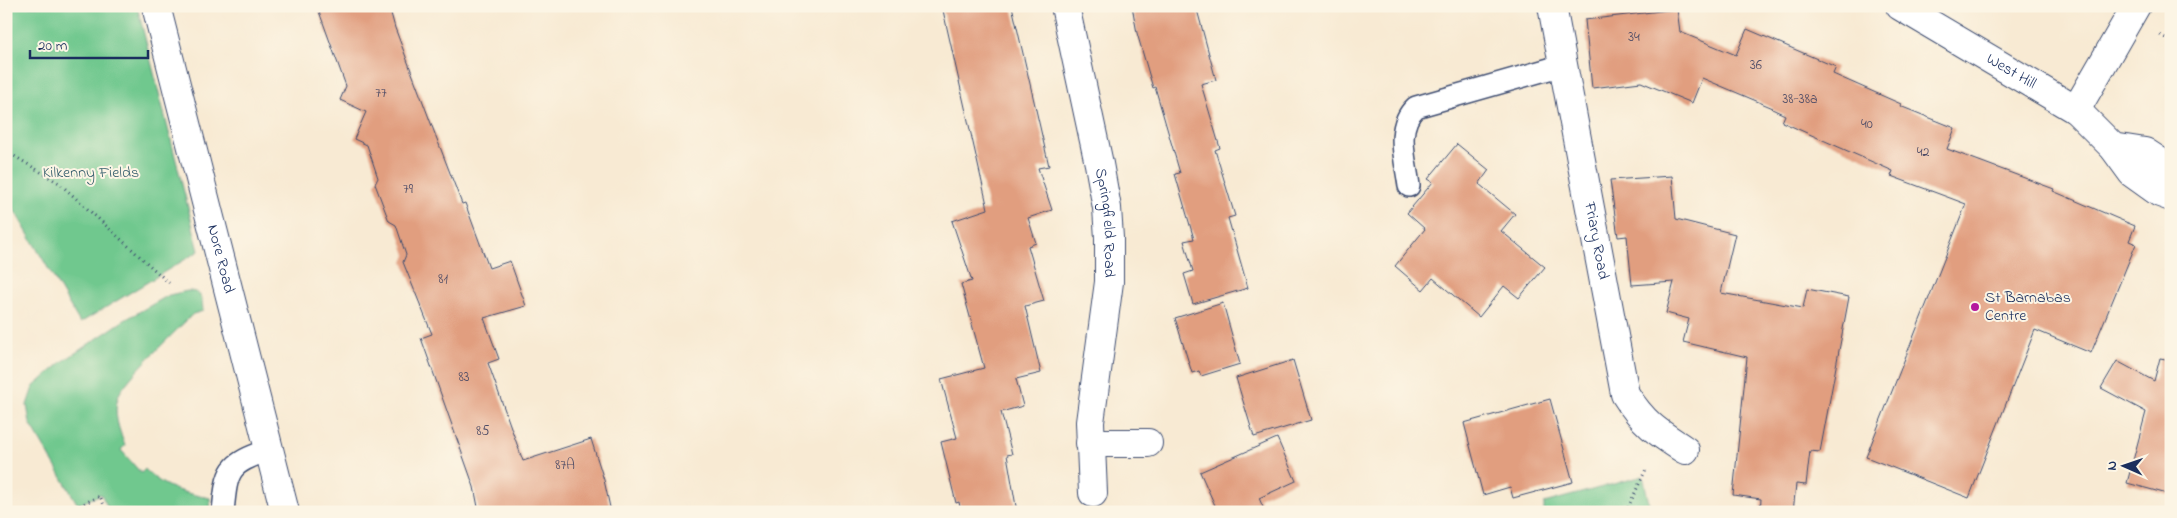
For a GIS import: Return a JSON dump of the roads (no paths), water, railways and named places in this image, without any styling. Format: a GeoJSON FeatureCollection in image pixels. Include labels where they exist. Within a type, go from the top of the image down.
{"type":"FeatureCollection","features":[{"type":"Feature","properties":{"kind":"street","name":"Nore Road"},"geometry":{"type":"LineString","coordinates":[[156,6],[284,512]]}},
{"type":"Feature","properties":{"kind":"street","name":"Springfield Road"},"geometry":{"type":"LineString","coordinates":[[1065,6],[1099,164],[1108,231],[1108,282],[1093,393],[1090,443],[1093,493]]}},
{"type":"Feature","properties":{"kind":"street","name":"Friary Road"},"geometry":{"type":"LineString","coordinates":[[1552,6],[1625,394],[1642,418],[1674,443]]}},
{"type":"Feature","properties":{"kind":"street","name":"West Hill"},"geometry":{"type":"LineString","coordinates":[[1900,6],[2076,110],[2113,147],[2132,172],[2160,193],[2171,197]]}},
{"type":"Feature","properties":{"kind":"street"},"geometry":{"type":"LineString","coordinates":[[2076,110],[2136,6]]}},
{"type":"Feature","properties":{"kind":"street"},"geometry":{"type":"LineString","coordinates":[[2113,147],[2145,152],[2171,169]]}},
{"type":"Feature","properties":{"kind":"street"},"geometry":{"type":"LineString","coordinates":[[1090,443],[1148,443]]}},
{"type":"Feature","properties":{"kind":"lane"},"geometry":{"type":"LineString","coordinates":[[1409,186],[1403,136],[1407,116],[1416,107],[1421,104],[1563,65]]}},
{"type":"Feature","properties":{"kind":"lane"},"geometry":{"type":"LineString","coordinates":[[223,512],[227,482],[238,462],[269,450]]}},
{"type":"Feature","properties":{"kind":"place","name":"St Barnabas Centre"},"geometry":{"type":"Point","coordinates":[1975,307]}},
{"type":"Feature","properties":{"kind":"park label","name":"Kilkenny Fields"},"geometry":{"type":"Point","coordinates":[91,173]}}]}
